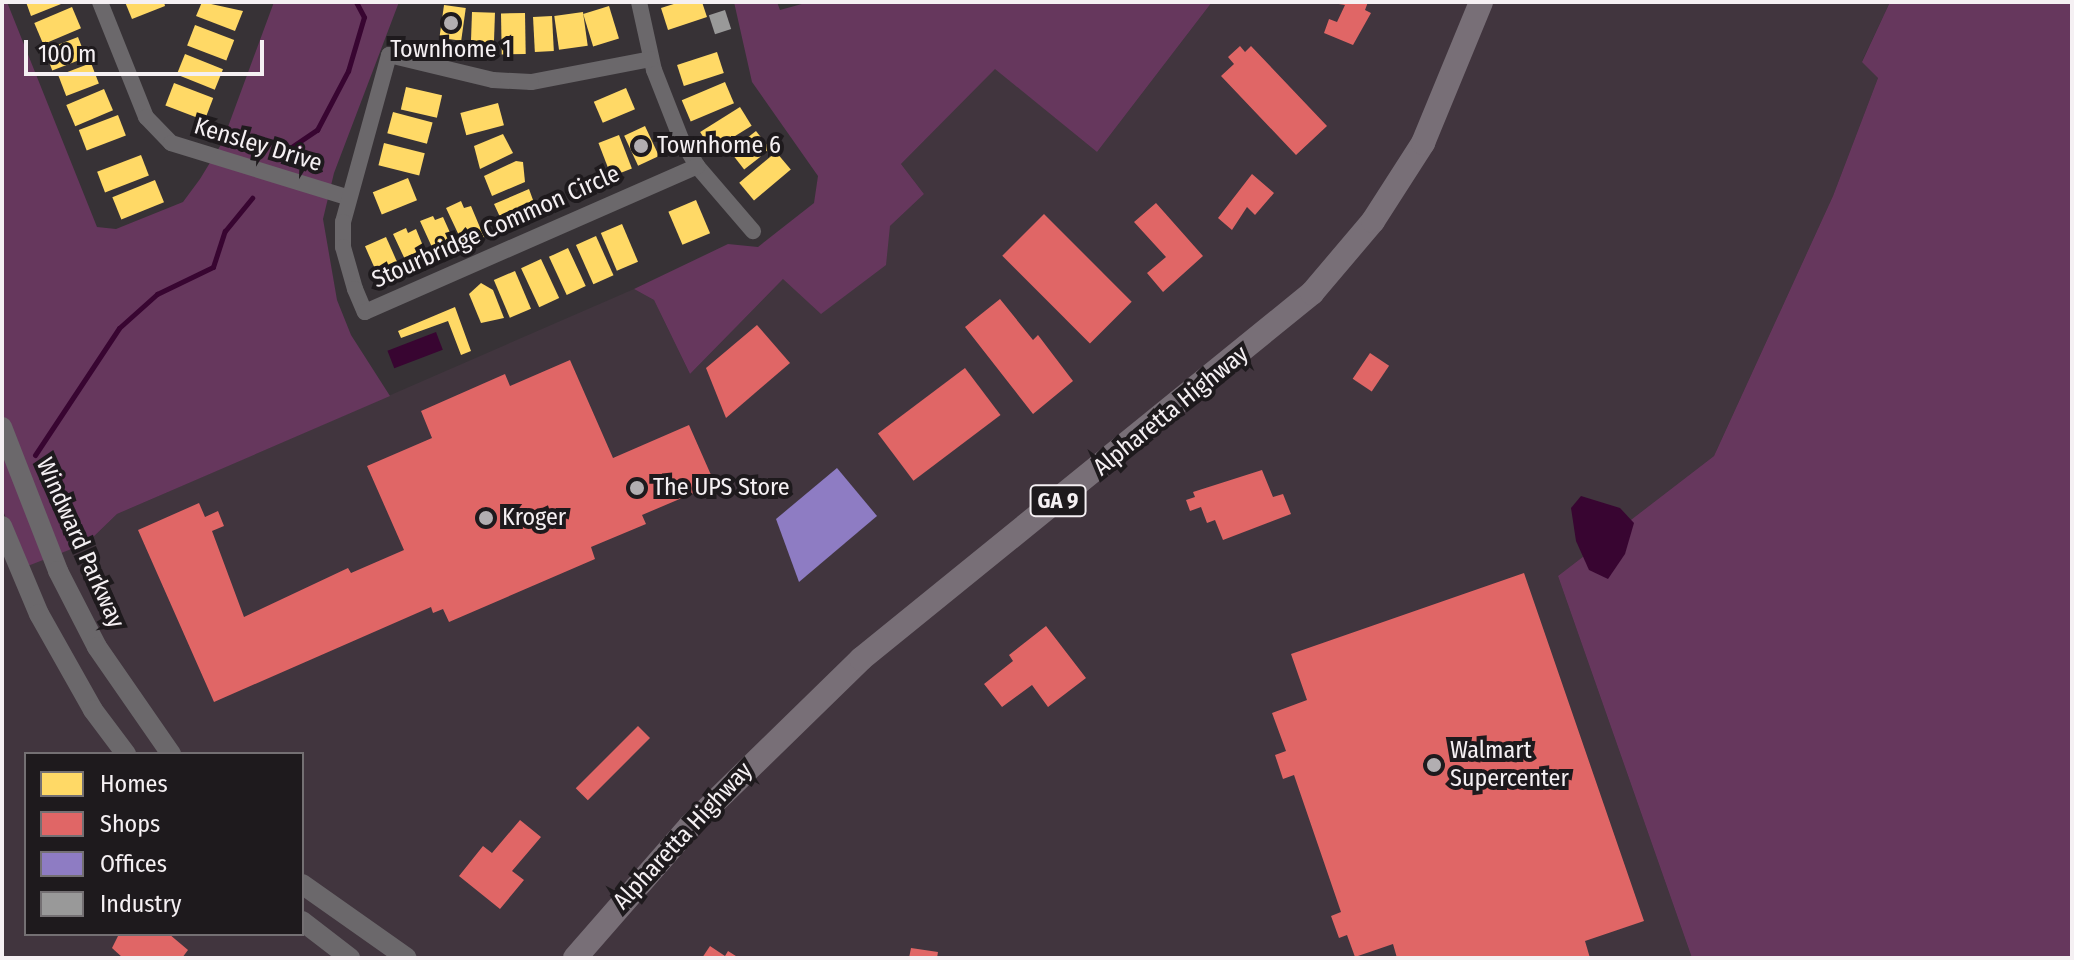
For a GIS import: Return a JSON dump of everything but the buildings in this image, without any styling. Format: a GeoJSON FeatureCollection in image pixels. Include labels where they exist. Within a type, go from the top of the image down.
{"type":"FeatureCollection","features":[{"type":"Feature","properties":{"kind":"main road","name":"Alpharetta Highway"},"geometry":{"type":"LineString","coordinates":[[581,953],[690,826],[861,659],[1312,293],[1373,221],[1423,143],[1481,2]]}},
{"type":"Feature","properties":{"kind":"street","name":"Kensley Drive"},"geometry":{"type":"LineString","coordinates":[[100,2],[146,117],[171,143],[347,197]]}},
{"type":"Feature","properties":{"kind":"street"},"geometry":{"type":"LineString","coordinates":[[639,2],[651,59],[697,166],[753,231]]}},
{"type":"Feature","properties":{"kind":"street","name":"Stourbridge Common Circle"},"geometry":{"type":"LineString","coordinates":[[651,59],[531,82],[493,80],[389,55],[347,197],[343,247],[365,312],[697,166]]}},
{"type":"Feature","properties":{"kind":"street","name":"Windward Parkway"},"geometry":{"type":"LineString","coordinates":[[2,427],[58,571],[97,647],[170,752]]}},
{"type":"Feature","properties":{"kind":"street"},"geometry":{"type":"LineString","coordinates":[[2,526],[39,614],[93,710],[124,752]]}},
{"type":"Feature","properties":{"kind":"street"},"geometry":{"type":"LineString","coordinates":[[304,885],[407,958]]}},
{"type":"Feature","properties":{"kind":"street"},"geometry":{"type":"LineString","coordinates":[[304,923],[350,958]]}},
{"type":"Feature","properties":{"kind":"shaded area"},"geometry":{"type":"Polygon","coordinates":[[[2,2],[7,2],[97,227],[116,229],[183,202],[200,179],[222,143],[274,2],[399,2],[334,173],[323,219],[337,300],[351,335],[390,396],[117,514],[87,543],[25,567],[2,508],[2,2]]]}},
{"type":"Feature","properties":{"kind":"shaded area"},"geometry":{"type":"Polygon","coordinates":[[[734,2],[777,2],[780,10],[809,2],[1212,2],[1097,152],[995,69],[901,164],[924,194],[890,226],[886,265],[821,314],[783,279],[690,374],[654,300],[634,289],[728,244],[758,247],[814,203],[818,176],[752,82],[734,2]]]}},
{"type":"Feature","properties":{"kind":"shaded area"},"geometry":{"type":"Polygon","coordinates":[[[1212,2],[1890,2],[1862,61],[1878,78],[1833,196],[1714,456],[1558,576],[1692,958],[2,958],[2,508],[24,566],[87,543],[117,514],[634,289],[654,300],[690,374],[783,279],[890,226],[924,194],[901,164],[995,68],[1097,152],[1212,2]]]}},
{"type":"Feature","properties":{"kind":"shaded area"},"geometry":{"type":"Polygon","coordinates":[[[1890,2],[2072,2],[2072,958],[1692,958],[1558,576],[1714,456],[1833,196],[1878,78],[1862,62],[1890,2]]]}},
{"type":"Feature","properties":{"kind":"shaded area"},"geometry":{"type":"Polygon","coordinates":[[[436,332],[443,350],[394,368],[387,351],[436,332]]]}},
{"type":"Feature","properties":{"kind":"shaded area"},"geometry":{"type":"Polygon","coordinates":[[[1581,496],[1620,508],[1634,523],[1625,554],[1608,579],[1589,570],[1576,541],[1571,508],[1581,496]]]}},
{"type":"Feature","properties":{"kind":"waterway"},"geometry":{"type":"LineString","coordinates":[[284,152],[317,130],[348,71],[364,17],[356,2]]}},
{"type":"Feature","properties":{"kind":"waterway"},"geometry":{"type":"LineString","coordinates":[[35,455],[119,328],[157,294],[213,267],[225,231],[252,198]]}},
{"type":"Feature","properties":{"kind":"place","name":"Townhome 1"},"geometry":{"type":"Point","coordinates":[451,23]}},
{"type":"Feature","properties":{"kind":"place","name":"Townhome 6"},"geometry":{"type":"Point","coordinates":[641,146]}},
{"type":"Feature","properties":{"kind":"place","name":"The UPS Store"},"geometry":{"type":"Point","coordinates":[637,488]}},
{"type":"Feature","properties":{"kind":"place","name":"Kroger"},"geometry":{"type":"Point","coordinates":[486,518]}},
{"type":"Feature","properties":{"kind":"place","name":"Walmart Supercenter"},"geometry":{"type":"Point","coordinates":[1434,765]}}]}
